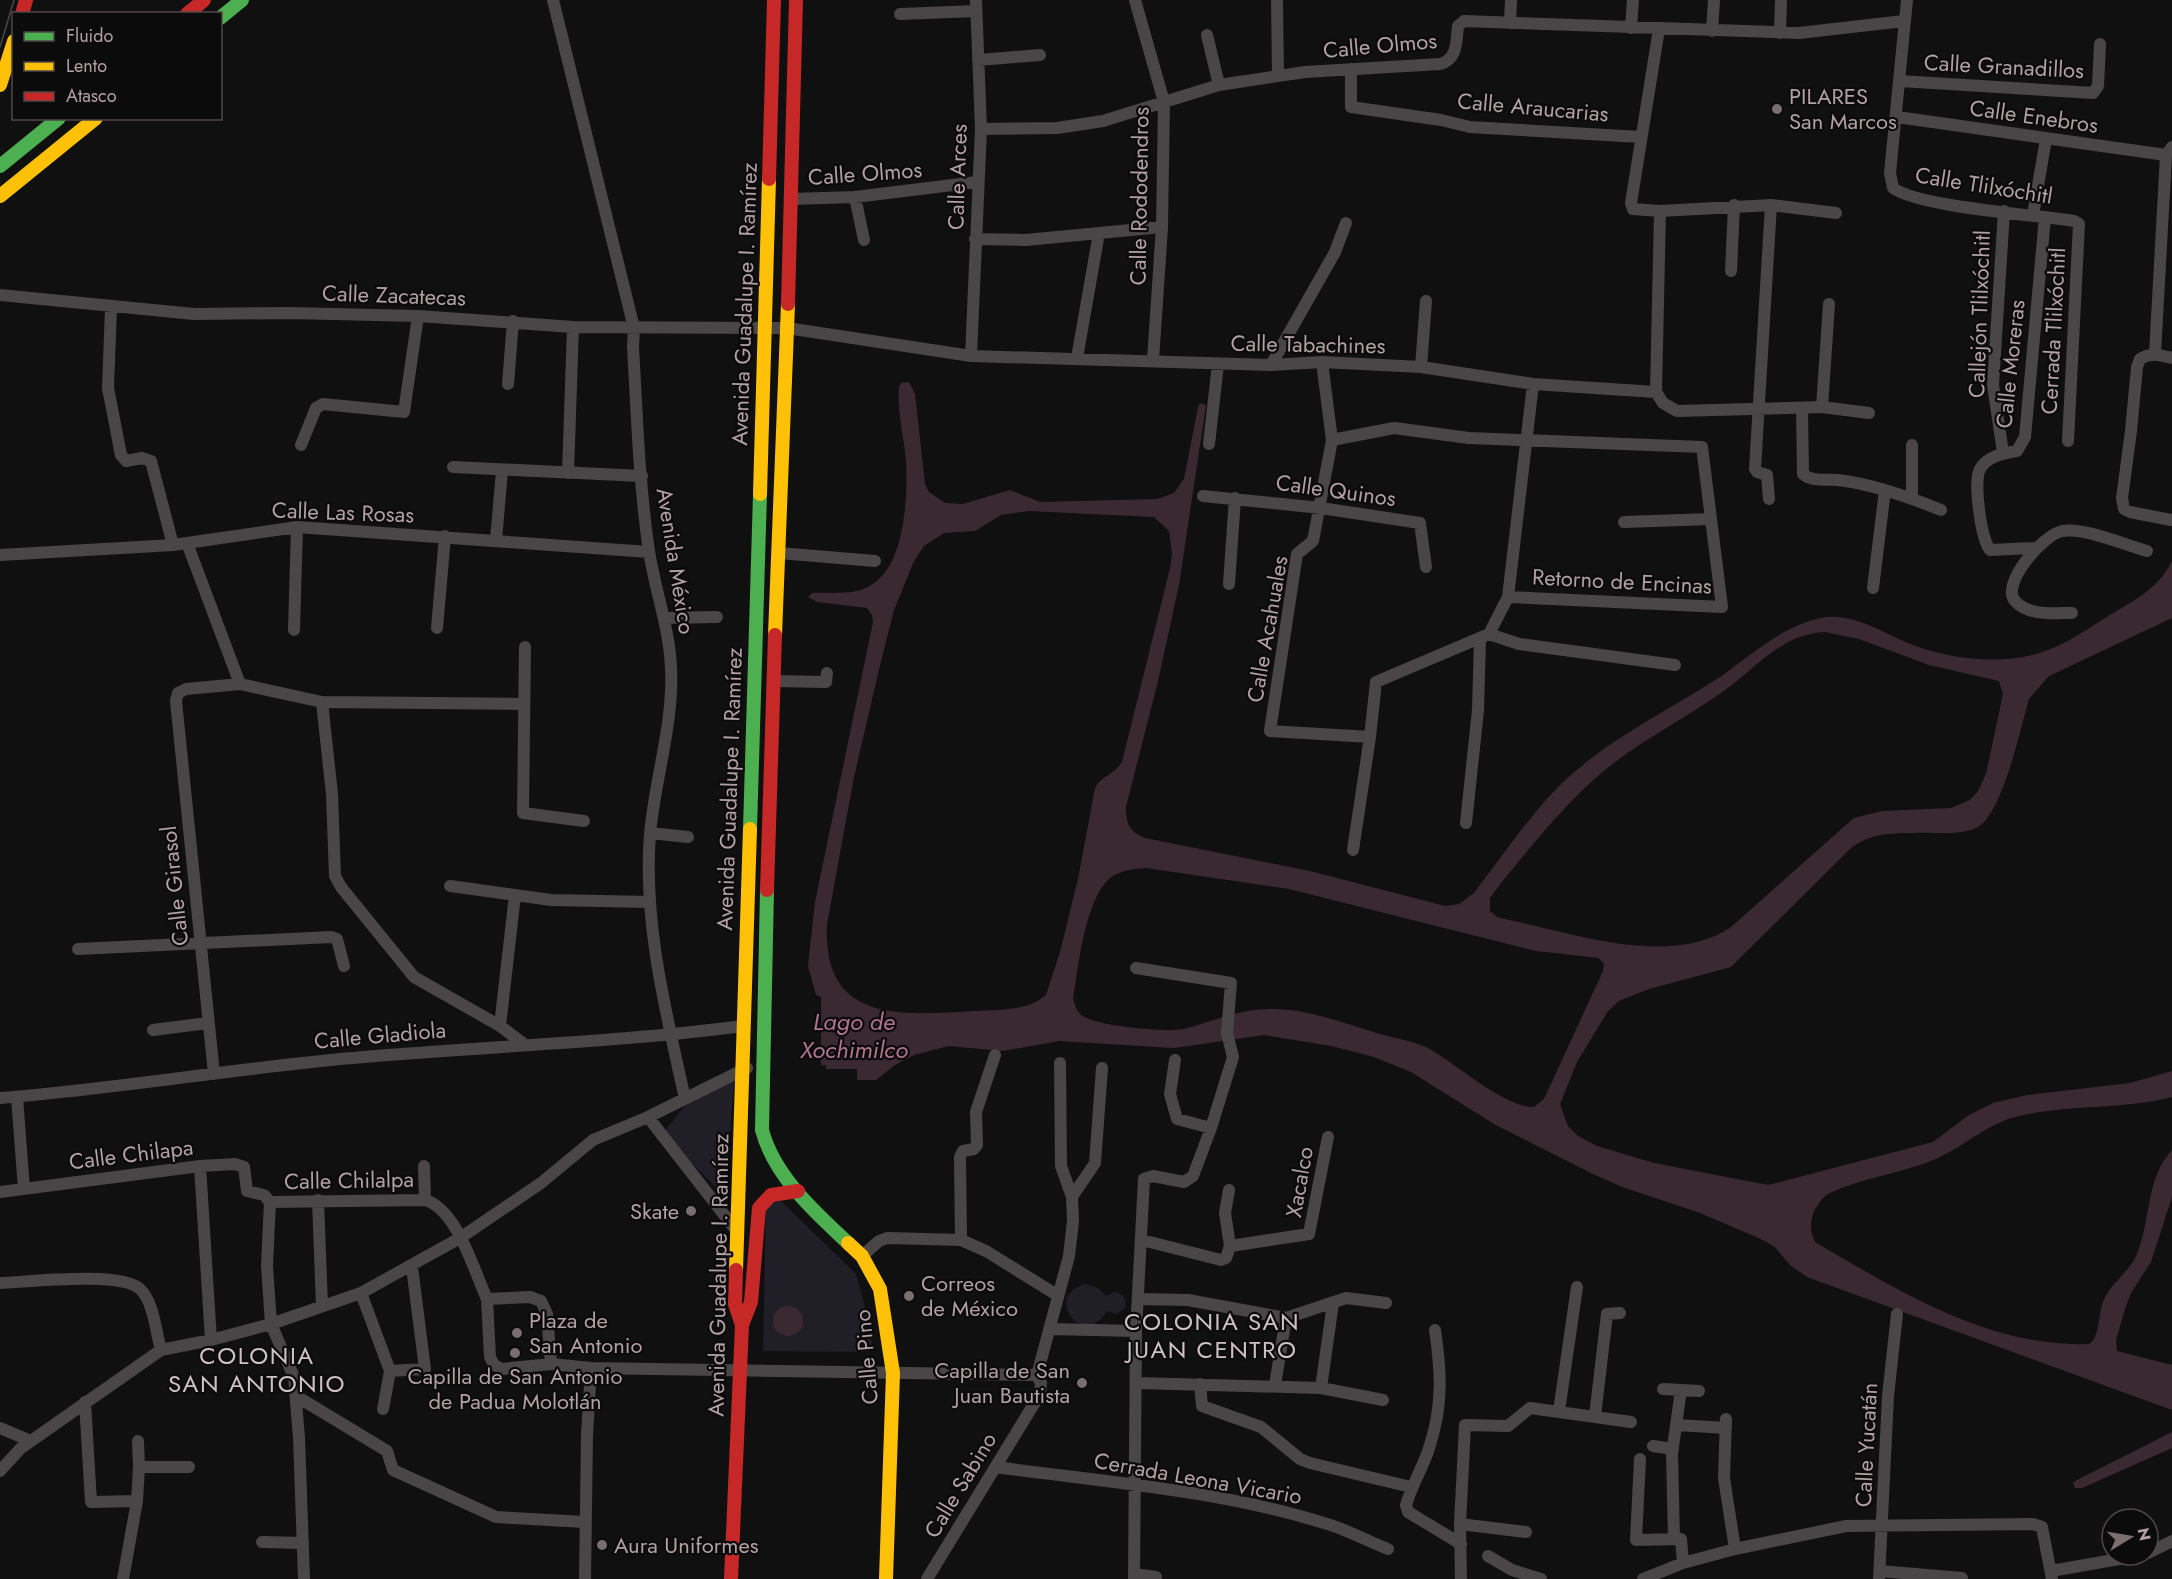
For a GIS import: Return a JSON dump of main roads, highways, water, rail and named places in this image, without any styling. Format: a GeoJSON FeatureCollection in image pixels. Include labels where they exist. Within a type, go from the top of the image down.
{"type":"FeatureCollection","features":[{"type":"Feature","properties":{"kind":"main road"},"geometry":{"type":"LineString","coordinates":[[189,12],[204,0]]}},
{"type":"Feature","properties":{"kind":"main road"},"geometry":{"type":"LineString","coordinates":[[222,16],[242,0]]}},
{"type":"Feature","properties":{"kind":"main road","name":"Avenida Guadalupe I. Ramírez"},"geometry":{"type":"LineString","coordinates":[[731,1579],[742,1324],[735,1304],[736,1230],[743,1068],[774,0]]}},
{"type":"Feature","properties":{"kind":"main road","name":"Avenida Guadalupe I. Ramírez"},"geometry":{"type":"LineString","coordinates":[[763,1066],[774,681],[792,199],[796,0]]}},
{"type":"Feature","properties":{"kind":"main road"},"geometry":{"type":"LineString","coordinates":[[0,85],[12,47]]}},
{"type":"Feature","properties":{"kind":"main road"},"geometry":{"type":"LineString","coordinates":[[0,166],[57,120]]}},
{"type":"Feature","properties":{"kind":"main road"},"geometry":{"type":"LineString","coordinates":[[0,196],[94,120]]}},
{"type":"Feature","properties":{"kind":"main road","name":"Calle Gladiola"},"geometry":{"type":"LineString","coordinates":[[743,1026],[764,1025]]}},
{"type":"Feature","properties":{"kind":"main road","name":"Calle Pino"},"geometry":{"type":"LineString","coordinates":[[763,1066],[762,1130],[767,1149],[777,1167],[798,1191],[862,1256],[880,1289],[893,1373],[886,1579]]}},
{"type":"Feature","properties":{"kind":"main road"},"geometry":{"type":"LineString","coordinates":[[742,1324],[751,1302],[759,1208],[764,1199],[771,1194],[798,1191]]}},
{"type":"Feature","properties":{"kind":"water","name":"Lago de Xochimilco"},"geometry":{"type":"Polygon","coordinates":[[[909,382],[915,394],[925,484],[929,492],[945,503],[963,504],[1010,490],[1040,502],[1157,499],[1174,493],[1184,479],[1198,407],[1200,403],[1206,405],[1179,585],[1158,681],[1126,807],[1129,826],[1135,833],[1145,838],[1310,871],[1445,906],[1459,904],[1474,893],[1546,800],[1589,760],[1625,735],[1720,677],[1780,634],[1807,622],[1832,617],[1864,623],[1919,647],[1955,656],[1992,660],[2028,656],[2068,641],[2134,600],[2159,580],[2172,561],[2172,618],[2049,676],[2029,699],[2016,749],[2002,789],[1994,807],[1976,828],[1961,832],[1895,833],[1880,835],[1858,843],[1731,967],[1649,989],[1619,1001],[1608,1011],[1577,1062],[1560,1104],[1568,1126],[1578,1136],[1597,1146],[1654,1163],[1768,1185],[1933,1142],[1969,1115],[1993,1103],[2027,1095],[2130,1083],[2172,1071],[2172,1097],[2134,1104],[2038,1112],[2008,1119],[1938,1158],[1839,1189],[1826,1195],[1818,1205],[1812,1217],[1811,1229],[1815,1242],[1878,1279],[1946,1312],[1980,1326],[2016,1336],[2052,1343],[2089,1344],[2095,1337],[2106,1295],[2134,1261],[2137,1254],[2153,1186],[2164,1161],[2172,1150],[2172,1197],[2151,1262],[2131,1293],[2116,1340],[2117,1351],[2172,1365],[2172,1410],[1807,1277],[1790,1265],[1775,1247],[1761,1239],[1700,1213],[1622,1187],[1593,1174],[1494,1124],[1411,1072],[1374,1057],[1331,1046],[1264,1035],[1174,1048],[1059,1041],[1003,1051],[949,1046],[914,1055],[895,1065],[876,1080],[857,1080],[857,1069],[826,1069],[826,1065],[821,1065],[821,997],[816,995],[808,966],[815,902],[873,622],[872,615],[867,608],[817,602],[808,597],[812,593],[844,593],[863,589],[877,581],[888,568],[896,552],[901,534],[906,495],[906,461],[899,405],[901,383],[909,382]],[[1029,511],[1001,515],[975,531],[944,533],[924,546],[914,561],[894,610],[854,777],[827,924],[829,957],[838,980],[852,997],[872,1006],[895,1012],[920,1013],[1003,1010],[1030,1004],[1046,995],[1060,952],[1078,879],[1095,788],[1122,762],[1170,568],[1172,554],[1169,531],[1154,517],[1029,511]],[[1825,632],[1810,634],[1784,644],[1728,688],[1639,745],[1605,770],[1565,808],[1520,860],[1490,898],[1490,911],[1497,917],[1622,944],[1680,945],[1707,939],[1731,927],[1854,818],[1882,811],[1951,808],[1970,800],[1978,791],[1986,774],[2003,694],[1999,681],[1929,665],[1859,639],[1825,632]],[[1146,868],[1132,869],[1114,875],[1101,888],[1094,901],[1080,953],[1073,999],[1081,1015],[1101,1022],[1131,1028],[1175,1030],[1262,1009],[1300,1011],[1428,1048],[1494,1093],[1522,1105],[1534,1107],[1544,1099],[1603,971],[1604,964],[1599,958],[1536,951],[1289,889],[1146,868]]]}},
{"type":"Feature","properties":{"kind":"water"},"geometry":{"type":"Polygon","coordinates":[[[788,1306],[794,1307],[802,1315],[802,1327],[794,1335],[788,1336],[782,1335],[774,1327],[773,1321],[774,1315],[782,1307],[788,1306]]]}},
{"type":"Feature","properties":{"kind":"water"},"geometry":{"type":"Polygon","coordinates":[[[2172,1432],[2172,1448],[2082,1488],[2075,1488],[2073,1483],[2077,1480],[2172,1432]]]}},
{"type":"Feature","properties":{"kind":"tram line"},"geometry":{"type":"LineString","coordinates":[[0,47],[14,0]]}},
{"type":"Feature","properties":{"kind":"place","name":"PILARES San Marcos"},"geometry":{"type":"Point","coordinates":[1777,109]}},
{"type":"Feature","properties":{"kind":"place","name":"Skate"},"geometry":{"type":"Point","coordinates":[691,1211]}},
{"type":"Feature","properties":{"kind":"place","name":"Correos de México"},"geometry":{"type":"Point","coordinates":[909,1296]}},
{"type":"Feature","properties":{"kind":"place","name":"Plaza de San Antonio"},"geometry":{"type":"Point","coordinates":[517,1333]}},
{"type":"Feature","properties":{"kind":"place","name":"Capilla de San Antonio de Padua Molotlán"},"geometry":{"type":"Point","coordinates":[515,1353]}},
{"type":"Feature","properties":{"kind":"place","name":"Capilla de San Juan Bautista"},"geometry":{"type":"Point","coordinates":[1082,1383]}},
{"type":"Feature","properties":{"kind":"place","name":"Aura Uniformes"},"geometry":{"type":"Point","coordinates":[602,1545]}},
{"type":"Feature","properties":{"kind":"district","name":"COLONIA SAN JUAN CENTRO"},"geometry":{"type":"Point","coordinates":[1212,1336]}},
{"type":"Feature","properties":{"kind":"district","name":"COLONIA SAN ANTONIO"},"geometry":{"type":"Point","coordinates":[257,1370]}}]}
